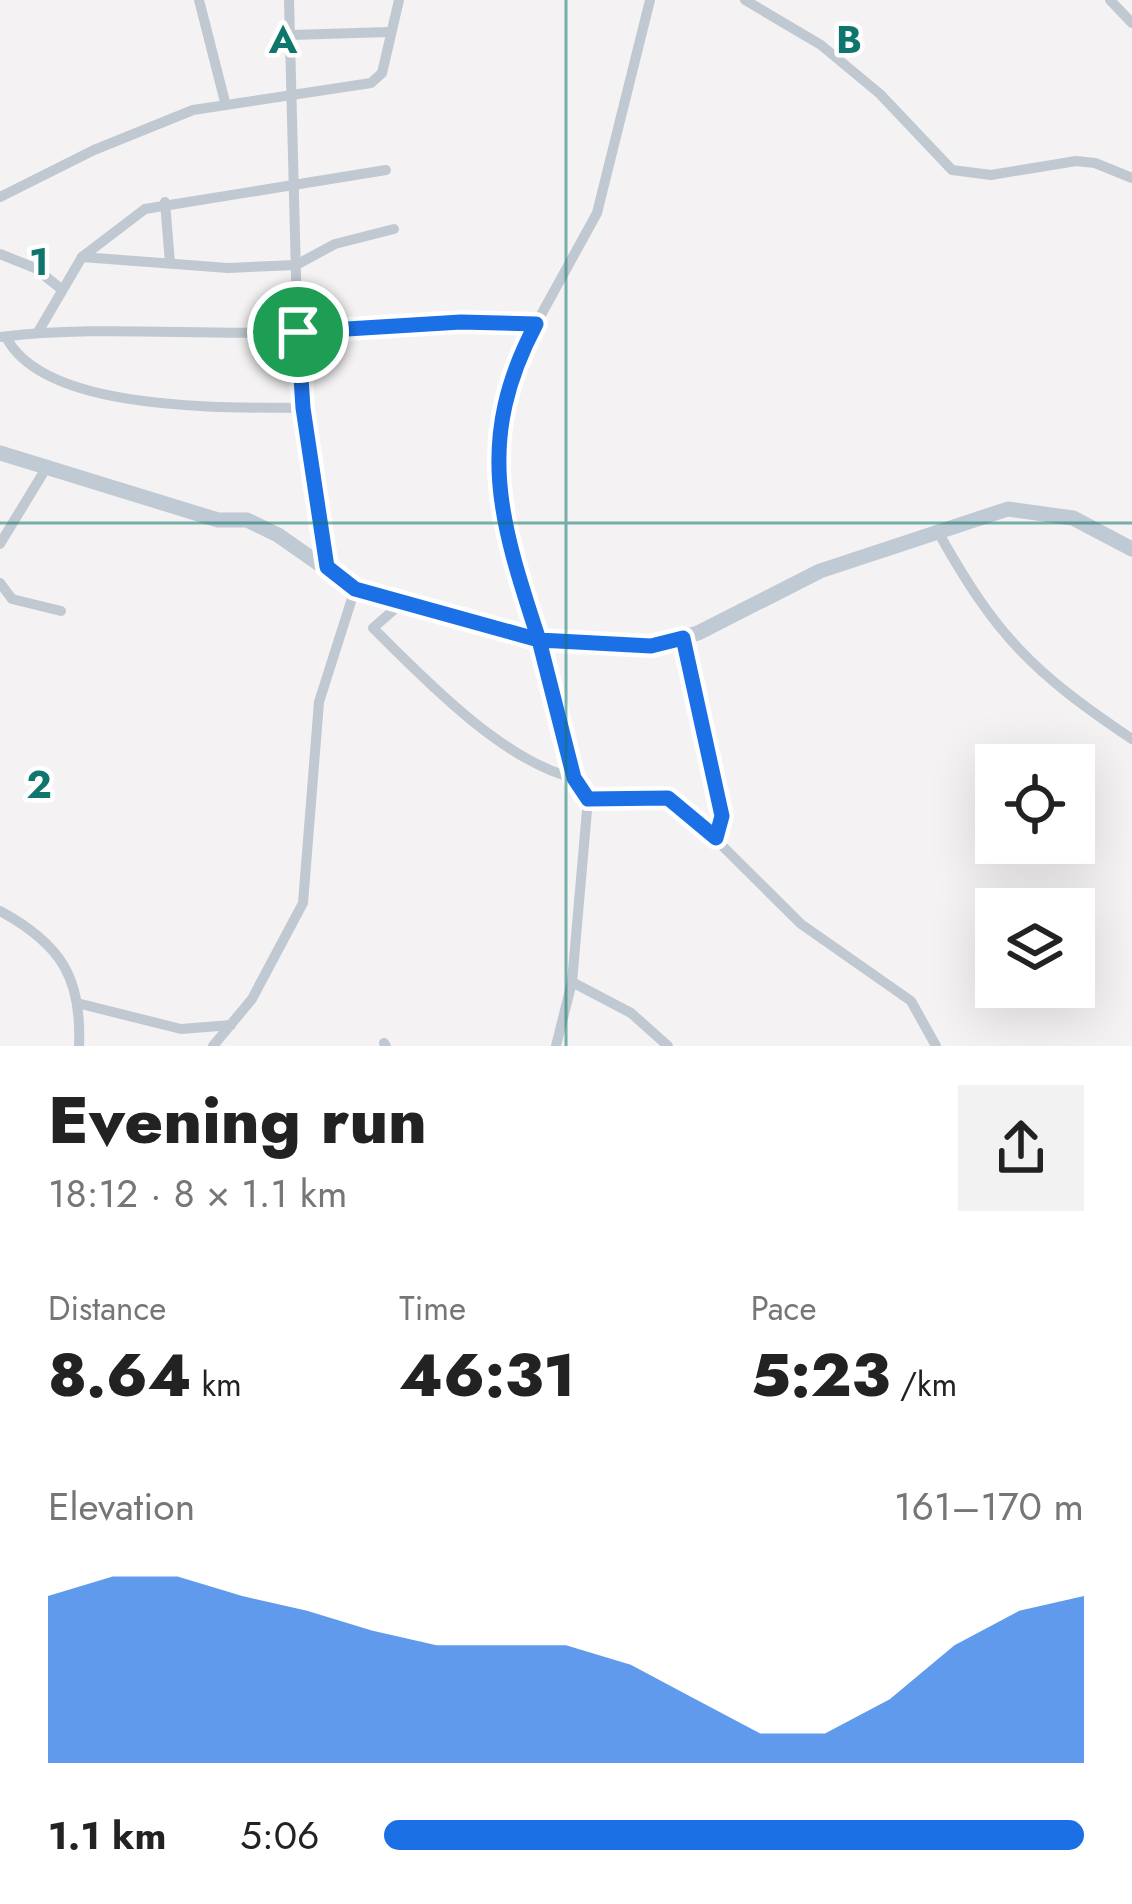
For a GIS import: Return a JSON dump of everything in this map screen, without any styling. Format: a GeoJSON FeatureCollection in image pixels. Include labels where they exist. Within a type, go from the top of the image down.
{"type":"FeatureCollection","features":[{"type":"Feature","properties":{"kind":"street"},"geometry":{"type":"LineString","coordinates":[[200,0],[225,102]]}},
{"type":"Feature","properties":{"kind":"street"},"geometry":{"type":"LineString","coordinates":[[289,0],[303,408],[327,567]]}},
{"type":"Feature","properties":{"kind":"street"},"geometry":{"type":"LineString","coordinates":[[0,197],[94,150],[225,102],[371,82],[382,74],[400,0]]}},
{"type":"Feature","properties":{"kind":"street"},"geometry":{"type":"LineString","coordinates":[[556,1046],[572,982],[588,799],[574,778],[502,520],[496,464],[506,393],[536,324],[597,213],[650,0]]}},
{"type":"Feature","properties":{"kind":"street"},"geometry":{"type":"LineString","coordinates":[[745,0],[821,46],[880,94],[952,170],[991,175],[1076,161],[1132,178]]}},
{"type":"Feature","properties":{"kind":"street"},"geometry":{"type":"LineString","coordinates":[[1110,0],[1132,23]]}},
{"type":"Feature","properties":{"kind":"street"},"geometry":{"type":"LineString","coordinates":[[291,35],[389,32]]}},
{"type":"Feature","properties":{"kind":"street"},"geometry":{"type":"LineString","coordinates":[[38,332],[82,257],[129,218],[165,202],[386,170]]}},
{"type":"Feature","properties":{"kind":"street"},"geometry":{"type":"LineString","coordinates":[[165,202],[170,263]]}},
{"type":"Feature","properties":{"kind":"street"},"geometry":{"type":"LineString","coordinates":[[82,257],[228,268],[296,265],[335,244],[394,230]]}},
{"type":"Feature","properties":{"kind":"street"},"geometry":{"type":"LineString","coordinates":[[0,254],[34,268],[60,288]]}},
{"type":"Feature","properties":{"kind":"street"},"geometry":{"type":"LineString","coordinates":[[3,337],[38,332],[298,332],[461,322],[536,324]]}},
{"type":"Feature","properties":{"kind":"street"},"geometry":{"type":"LineString","coordinates":[[3,337],[26,366],[55,380],[147,401],[303,408]]}},
{"type":"Feature","properties":{"kind":"street"},"geometry":{"type":"LineString","coordinates":[[0,453],[218,520],[247,520],[355,589],[539,640],[651,646],[683,638],[820,572],[976,515],[1037,509],[1073,518],[1132,549]]}},
{"type":"Feature","properties":{"kind":"street"},"geometry":{"type":"LineString","coordinates":[[0,544],[48,465]]}},
{"type":"Feature","properties":{"kind":"street"},"geometry":{"type":"LineString","coordinates":[[938,530],[993,626],[1072,699],[1132,740]]}},
{"type":"Feature","properties":{"kind":"street"},"geometry":{"type":"LineString","coordinates":[[0,583],[12,599],[62,611]]}},
{"type":"Feature","properties":{"kind":"street"},"geometry":{"type":"LineString","coordinates":[[213,1046],[252,999],[303,903],[320,702],[355,589]]}},
{"type":"Feature","properties":{"kind":"street"},"geometry":{"type":"LineString","coordinates":[[404,601],[373,628],[505,745],[549,772],[574,778]]}},
{"type":"Feature","properties":{"kind":"street"},"geometry":{"type":"LineString","coordinates":[[683,638],[722,816],[716,838]]}},
{"type":"Feature","properties":{"kind":"street"},"geometry":{"type":"LineString","coordinates":[[588,799],[668,798],[716,838],[801,924],[916,1006],[936,1046]]}},
{"type":"Feature","properties":{"kind":"street"},"geometry":{"type":"LineString","coordinates":[[0,911],[44,941],[81,1004],[79,1046]]}},
{"type":"Feature","properties":{"kind":"street"},"geometry":{"type":"LineString","coordinates":[[572,982],[631,1013],[668,1046]]}},
{"type":"Feature","properties":{"kind":"street"},"geometry":{"type":"LineString","coordinates":[[81,1004],[182,1029],[231,1025]]}},
{"type":"Feature","properties":{"kind":"route"},"geometry":{"type":"LineString","coordinates":[[298,332],[303,408],[327,567],[355,589],[499,625],[539,640],[574,778],[588,799],[668,798],[716,838],[722,816],[683,638],[651,646],[539,640],[502,520],[496,464],[506,393],[536,324],[461,322],[298,332]]}}]}
